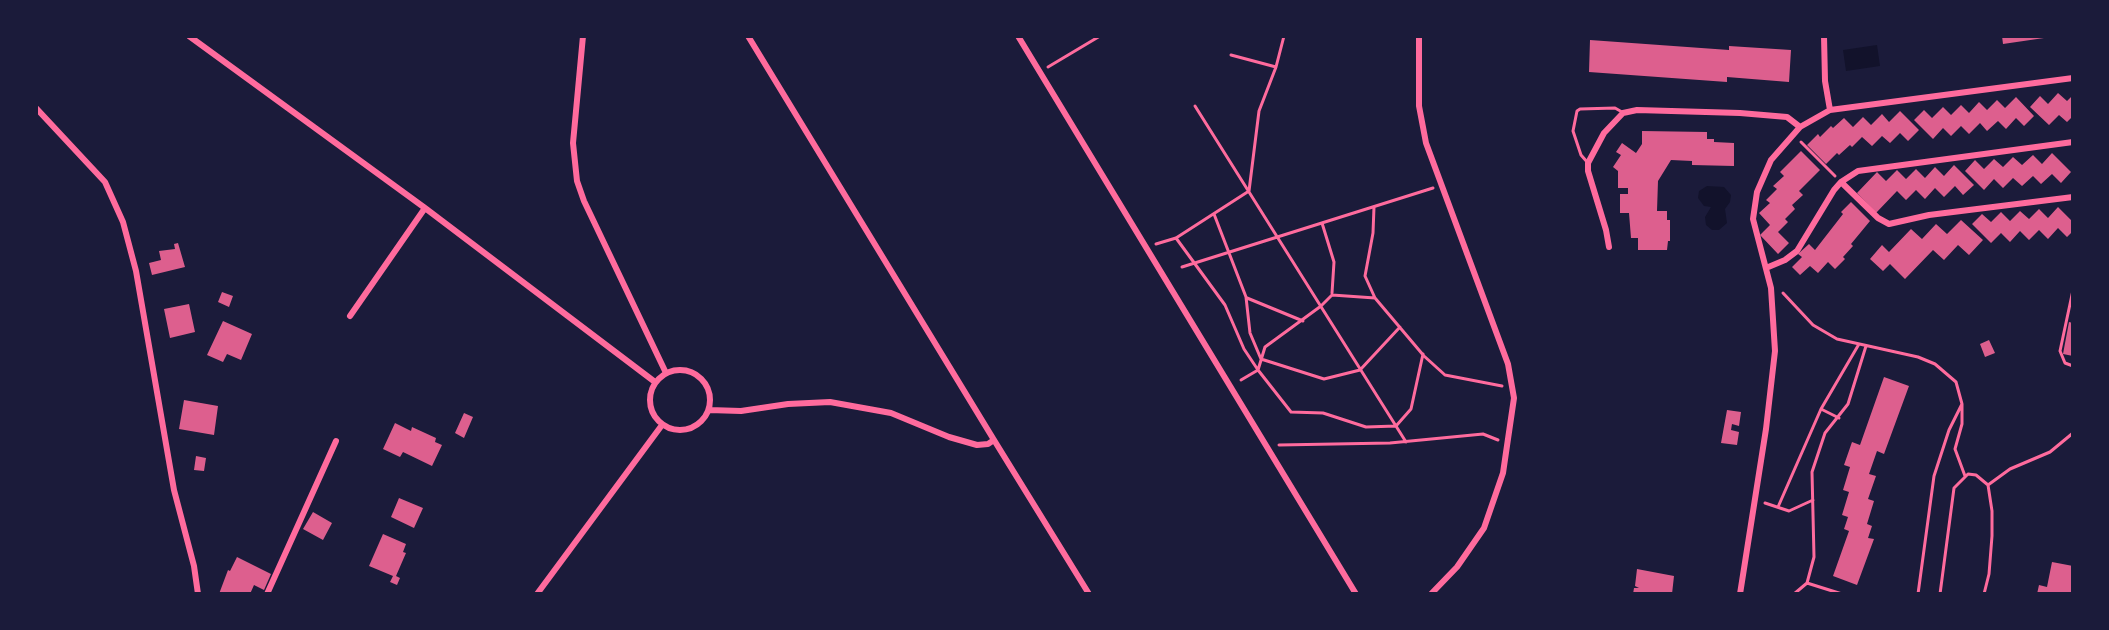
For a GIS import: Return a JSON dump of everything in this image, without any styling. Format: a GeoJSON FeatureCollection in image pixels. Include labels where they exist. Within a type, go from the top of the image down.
{"type":"FeatureCollection","features":[{"type":"Feature","properties":{"kind":"street"},"geometry":{"type":"LineString","coordinates":[[189,36],[425,208],[655,382]]}},
{"type":"Feature","properties":{"kind":"street"},"geometry":{"type":"LineString","coordinates":[[583,36],[573,143],[577,181],[666,373]]}},
{"type":"Feature","properties":{"kind":"street"},"geometry":{"type":"LineString","coordinates":[[748,36],[1089,594]]}},
{"type":"Feature","properties":{"kind":"street"},"geometry":{"type":"LineString","coordinates":[[1018,36],[1356,594]]}},
{"type":"Feature","properties":{"kind":"street"},"geometry":{"type":"LineString","coordinates":[[1419,36],[1421,124],[1504,351],[1514,388],[1509,445],[1484,528],[1457,567],[1431,594]]}},
{"type":"Feature","properties":{"kind":"street"},"geometry":{"type":"LineString","coordinates":[[1824,36],[1825,81],[1830,110]]}},
{"type":"Feature","properties":{"kind":"street"},"geometry":{"type":"LineString","coordinates":[[1740,594],[1775,351],[1771,288],[1754,229],[1754,207],[1763,175],[1779,149],[1800,127],[1830,110],[2073,78]]}},
{"type":"Feature","properties":{"kind":"street"},"geometry":{"type":"LineString","coordinates":[[36,108],[92,164],[105,182],[123,222],[136,271],[174,490],[198,594]]}},
{"type":"Feature","properties":{"kind":"street"},"geometry":{"type":"LineString","coordinates":[[1609,247],[1588,163],[1604,133],[1623,113],[1637,110],[1740,113],[1787,117],[1800,127]]}},
{"type":"Feature","properties":{"kind":"street"},"geometry":{"type":"LineString","coordinates":[[1766,268],[1797,251],[1841,182],[1850,175],[1868,168],[2073,142]]}},
{"type":"Feature","properties":{"kind":"street"},"geometry":{"type":"LineString","coordinates":[[1841,182],[1878,218],[1889,224],[1929,215],[2073,197]]}},
{"type":"Feature","properties":{"kind":"street"},"geometry":{"type":"LineString","coordinates":[[350,316],[425,208]]}},
{"type":"Feature","properties":{"kind":"street"},"geometry":{"type":"LineString","coordinates":[[686,370],[696,374],[709,390],[709,410],[698,425],[689,430],[671,430],[662,425],[651,410],[651,390],[666,373],[686,370]]}},
{"type":"Feature","properties":{"kind":"street"},"geometry":{"type":"LineString","coordinates":[[709,410],[741,411],[830,402],[891,413],[977,445],[994,440]]}},
{"type":"Feature","properties":{"kind":"street"},"geometry":{"type":"LineString","coordinates":[[537,594],[662,425]]}},
{"type":"Feature","properties":{"kind":"street"},"geometry":{"type":"LineString","coordinates":[[267,594],[336,441]]}},
{"type":"Feature","properties":{"kind":"lane"},"geometry":{"type":"LineString","coordinates":[[1588,163],[1581,155],[1573,131],[1577,111],[1615,108],[1623,113]]}},
{"type":"Feature","properties":{"kind":"path"},"geometry":{"type":"LineString","coordinates":[[1040,72],[1100,36]]}},
{"type":"Feature","properties":{"kind":"path"},"geometry":{"type":"LineString","coordinates":[[1146,249],[1176,238],[1249,191],[1259,111],[1284,36]]}},
{"type":"Feature","properties":{"kind":"path"},"geometry":{"type":"LineString","coordinates":[[1231,55],[1276,67]]}},
{"type":"Feature","properties":{"kind":"path"},"geometry":{"type":"LineString","coordinates":[[1195,106],[1406,442]]}},
{"type":"Feature","properties":{"kind":"path"},"geometry":{"type":"LineString","coordinates":[[1792,134],[1841,182]]}},
{"type":"Feature","properties":{"kind":"path"},"geometry":{"type":"LineString","coordinates":[[1182,267],[1441,185]]}},
{"type":"Feature","properties":{"kind":"path"},"geometry":{"type":"LineString","coordinates":[[1374,206],[1373,233],[1365,276],[1375,298],[1445,375],[1514,388]]}},
{"type":"Feature","properties":{"kind":"path"},"geometry":{"type":"LineString","coordinates":[[1214,214],[1246,297],[1250,333],[1261,359],[1324,379],[1360,370],[1400,327]]}},
{"type":"Feature","properties":{"kind":"path"},"geometry":{"type":"LineString","coordinates":[[1229,387],[1258,370],[1265,347],[1303,321],[1332,295],[1334,262],[1322,223]]}},
{"type":"Feature","properties":{"kind":"path"},"geometry":{"type":"LineString","coordinates":[[1176,238],[1225,305],[1244,349],[1291,412],[1323,413],[1366,427],[1396,426],[1411,409],[1423,354]]}},
{"type":"Feature","properties":{"kind":"path"},"geometry":{"type":"LineString","coordinates":[[1771,288],[1781,292],[1813,325],[1837,339],[1918,357],[1935,364],[1956,382],[1962,404],[1962,424],[1955,449],[1965,476]]}},
{"type":"Feature","properties":{"kind":"path"},"geometry":{"type":"LineString","coordinates":[[2073,290],[2060,351],[2065,363],[2073,366]]}},
{"type":"Feature","properties":{"kind":"path"},"geometry":{"type":"LineString","coordinates":[[1332,295],[1375,298]]}},
{"type":"Feature","properties":{"kind":"path"},"geometry":{"type":"LineString","coordinates":[[1246,297],[1303,321]]}},
{"type":"Feature","properties":{"kind":"path"},"geometry":{"type":"LineString","coordinates":[[1778,507],[1821,409],[1859,344]]}},
{"type":"Feature","properties":{"kind":"path"},"geometry":{"type":"LineString","coordinates":[[1794,594],[1807,583],[1814,557],[1812,472],[1825,433],[1848,404],[1866,346]]}},
{"type":"Feature","properties":{"kind":"path"},"geometry":{"type":"LineString","coordinates":[[1918,594],[1934,476],[1949,430],[1962,404]]}},
{"type":"Feature","properties":{"kind":"path"},"geometry":{"type":"LineString","coordinates":[[1821,409],[1839,418]]}},
{"type":"Feature","properties":{"kind":"path"},"geometry":{"type":"LineString","coordinates":[[1988,485],[2010,469],[2050,452],[2073,433]]}},
{"type":"Feature","properties":{"kind":"path"},"geometry":{"type":"LineString","coordinates":[[1264,446],[1406,442],[1483,434],[1509,445]]}},
{"type":"Feature","properties":{"kind":"path"},"geometry":{"type":"LineString","coordinates":[[1940,594],[1952,495],[1965,476],[1976,475],[1988,485],[1992,511],[1989,574],[1984,594]]}},
{"type":"Feature","properties":{"kind":"path"},"geometry":{"type":"LineString","coordinates":[[1755,499],[1793,510],[1813,500]]}},
{"type":"Feature","properties":{"kind":"path"},"geometry":{"type":"LineString","coordinates":[[1807,583],[1842,594]]}},
{"type":"Feature","properties":{"kind":"shaded area"},"geometry":{"type":"Polygon","coordinates":[[[1877,45],[1880,66],[1846,71],[1843,50],[1877,45]]]}},
{"type":"Feature","properties":{"kind":"shaded area"},"geometry":{"type":"Polygon","coordinates":[[[1707,186],[1724,187],[1731,195],[1725,209],[1727,223],[1719,230],[1712,230],[1706,225],[1705,217],[1711,207],[1704,206],[1698,198],[1699,191],[1707,186]]]}},
{"type":"Feature","properties":{"kind":"building"},"geometry":{"type":"Polygon","coordinates":[[[2002,36],[2044,36],[2044,38],[2003,44],[2002,36]]]}},
{"type":"Feature","properties":{"kind":"building"},"geometry":{"type":"Polygon","coordinates":[[[1590,40],[1729,50],[1729,46],[1791,50],[1789,82],[1727,77],[1727,82],[1589,72],[1590,40]]]}},
{"type":"Feature","properties":{"kind":"building"},"geometry":{"type":"Polygon","coordinates":[[[2058,93],[2067,101],[2073,95],[2073,116],[2067,122],[2059,115],[2049,125],[2030,107],[2040,96],[2048,104],[2058,93]]]}},
{"type":"Feature","properties":{"kind":"building"},"geometry":{"type":"Polygon","coordinates":[[[2016,97],[2034,116],[2024,126],[2016,118],[2006,129],[1998,121],[1987,131],[1980,123],[1969,134],[1961,126],[1951,136],[1943,128],[1933,139],[1914,120],[1924,110],[1932,118],[1943,107],[1951,115],[1961,105],[1969,113],[1979,102],[1987,110],[1997,100],[2005,108],[2016,97]]]}},
{"type":"Feature","properties":{"kind":"building"},"geometry":{"type":"Polygon","coordinates":[[[1900,111],[1919,130],[1908,141],[1900,133],[1890,143],[1882,136],[1872,146],[1862,137],[1826,164],[1807,145],[1818,134],[1820,137],[1844,118],[1853,127],[1863,117],[1871,125],[1882,114],[1889,122],[1900,111]]]}},
{"type":"Feature","properties":{"kind":"building"},"geometry":{"type":"Polygon","coordinates":[[[1642,131],[1707,132],[1707,139],[1714,139],[1714,142],[1734,143],[1734,166],[1692,165],[1692,161],[1671,160],[1658,181],[1657,211],[1667,211],[1667,220],[1670,220],[1667,250],[1638,250],[1638,238],[1631,238],[1629,213],[1620,213],[1620,194],[1628,194],[1628,188],[1618,188],[1618,171],[1613,167],[1621,155],[1616,152],[1622,143],[1636,153],[1642,144],[1642,131]]]}},
{"type":"Feature","properties":{"kind":"building"},"geometry":{"type":"Polygon","coordinates":[[[1801,151],[1820,170],[1799,191],[1803,195],[1792,205],[1795,209],[1778,232],[1789,243],[1778,254],[1760,235],[1770,225],[1759,213],[1770,203],[1766,200],[1777,189],[1773,186],[1784,176],[1780,172],[1801,151]]]}},
{"type":"Feature","properties":{"kind":"building"},"geometry":{"type":"Polygon","coordinates":[[[2052,153],[2071,172],[2061,183],[2052,174],[2041,184],[2033,176],[2022,186],[2013,178],[2003,188],[1994,179],[1984,190],[1965,171],[1975,160],[1984,169],[1994,159],[2003,167],[2013,157],[2022,165],[2033,155],[2042,164],[2052,153]]]}},
{"type":"Feature","properties":{"kind":"building"},"geometry":{"type":"Polygon","coordinates":[[[1954,165],[1974,185],[1963,195],[1955,186],[1944,197],[1935,188],[1925,199],[1916,190],[1906,200],[1897,191],[1876,213],[1857,193],[1877,172],[1886,181],[1897,170],[1906,179],[1916,169],[1925,178],[1935,167],[1944,176],[1954,165]]]}},
{"type":"Feature","properties":{"kind":"building"},"geometry":{"type":"Polygon","coordinates":[[[1851,202],[1870,221],[1851,244],[1853,246],[1843,257],[1845,259],[1835,269],[1828,262],[1818,273],[1810,266],[1800,275],[1792,267],[1802,257],[1798,254],[1809,244],[1815,250],[1851,202]]]}},
{"type":"Feature","properties":{"kind":"building"},"geometry":{"type":"Polygon","coordinates":[[[2058,207],[2073,222],[2073,231],[2067,237],[2058,228],[2048,239],[2039,230],[2029,240],[2020,231],[2010,242],[2001,233],[1991,243],[1972,224],[1982,214],[1991,222],[2001,212],[2010,221],[2020,211],[2029,219],[2039,209],[2048,218],[2058,207]]]}},
{"type":"Feature","properties":{"kind":"building"},"geometry":{"type":"Polygon","coordinates":[[[1961,220],[1983,240],[1969,255],[1958,245],[1944,260],[1933,250],[1905,279],[1890,264],[1883,271],[1870,259],[1882,245],[1889,252],[1911,229],[1922,239],[1936,224],[1947,234],[1961,220]]]}},
{"type":"Feature","properties":{"kind":"building"},"geometry":{"type":"Polygon","coordinates":[[[178,243],[185,267],[152,275],[149,263],[161,260],[159,251],[175,249],[174,244],[178,243]]]}},
{"type":"Feature","properties":{"kind":"building"},"geometry":{"type":"Polygon","coordinates":[[[222,292],[233,296],[229,307],[218,302],[222,292]]]}},
{"type":"Feature","properties":{"kind":"building"},"geometry":{"type":"Polygon","coordinates":[[[189,304],[195,332],[170,338],[164,309],[189,304]]]}},
{"type":"Feature","properties":{"kind":"building"},"geometry":{"type":"Polygon","coordinates":[[[223,321],[252,334],[241,360],[227,354],[223,362],[207,355],[223,321]]]}},
{"type":"Feature","properties":{"kind":"building"},"geometry":{"type":"Polygon","coordinates":[[[2069,322],[2073,323],[2073,356],[2063,354],[2069,322]]]}},
{"type":"Feature","properties":{"kind":"building"},"geometry":{"type":"Polygon","coordinates":[[[1989,340],[1995,353],[1985,357],[1980,344],[1989,340]]]}},
{"type":"Feature","properties":{"kind":"building"},"geometry":{"type":"Polygon","coordinates":[[[1884,377],[1909,386],[1884,454],[1877,451],[1869,474],[1876,476],[1868,499],[1874,501],[1867,524],[1872,526],[1868,538],[1874,539],[1857,585],[1833,576],[1849,531],[1844,529],[1848,517],[1842,515],[1849,492],[1843,490],[1850,467],[1844,465],[1852,442],[1860,445],[1884,377]]]}},
{"type":"Feature","properties":{"kind":"building"},"geometry":{"type":"Polygon","coordinates":[[[184,400],[218,406],[214,435],[179,429],[184,400]]]}},
{"type":"Feature","properties":{"kind":"building"},"geometry":{"type":"Polygon","coordinates":[[[1727,410],[1741,412],[1739,426],[1732,424],[1731,430],[1739,432],[1737,445],[1721,443],[1727,410]]]}},
{"type":"Feature","properties":{"kind":"building"},"geometry":{"type":"Polygon","coordinates":[[[464,413],[473,417],[464,438],[455,433],[464,413]]]}},
{"type":"Feature","properties":{"kind":"building"},"geometry":{"type":"Polygon","coordinates":[[[395,423],[436,438],[435,442],[442,445],[432,466],[403,452],[400,457],[383,449],[395,423]]]}},
{"type":"Feature","properties":{"kind":"building"},"geometry":{"type":"Polygon","coordinates":[[[196,456],[206,458],[204,471],[194,470],[196,456]]]}},
{"type":"Feature","properties":{"kind":"building"},"geometry":{"type":"Polygon","coordinates":[[[399,498],[423,508],[414,528],[391,517],[399,498]]]}},
{"type":"Feature","properties":{"kind":"building"},"geometry":{"type":"Polygon","coordinates":[[[313,512],[332,523],[323,540],[303,529],[313,512]]]}},
{"type":"Feature","properties":{"kind":"building"},"geometry":{"type":"Polygon","coordinates":[[[383,534],[406,544],[403,552],[406,553],[396,576],[400,578],[397,585],[390,582],[393,576],[369,566],[383,534]]]}},
{"type":"Feature","properties":{"kind":"building"},"geometry":{"type":"Polygon","coordinates":[[[237,557],[271,574],[264,590],[254,585],[250,594],[219,594],[228,570],[237,557]]]}},
{"type":"Feature","properties":{"kind":"building"},"geometry":{"type":"Polygon","coordinates":[[[2052,562],[2073,566],[2073,594],[2037,594],[2039,585],[2047,587],[2052,562]]]}},
{"type":"Feature","properties":{"kind":"building"},"geometry":{"type":"Polygon","coordinates":[[[1637,569],[1674,576],[1672,594],[1633,594],[1634,588],[1639,588],[1635,586],[1637,569]]]}}]}
